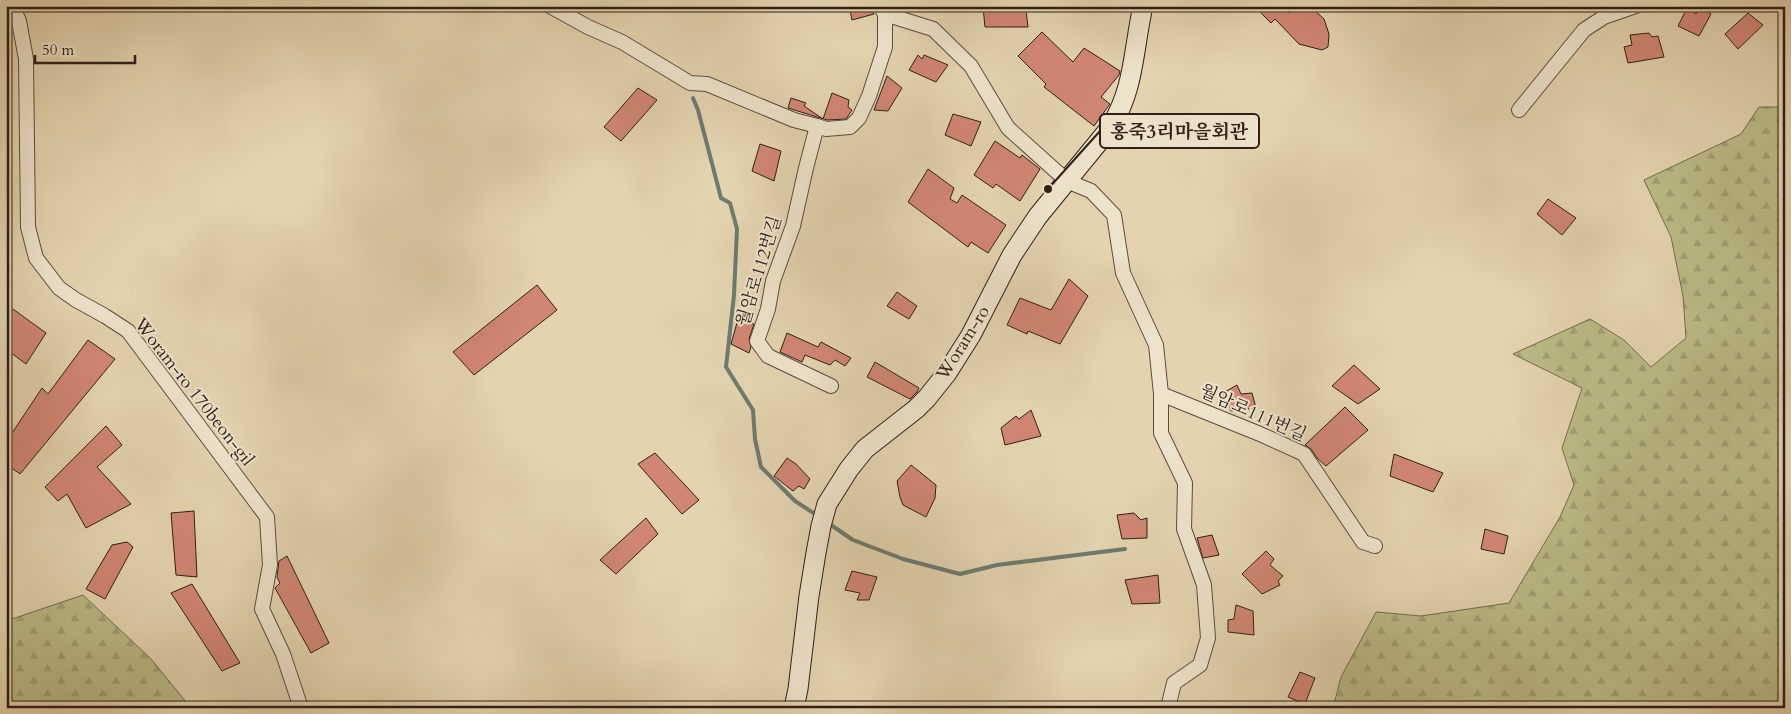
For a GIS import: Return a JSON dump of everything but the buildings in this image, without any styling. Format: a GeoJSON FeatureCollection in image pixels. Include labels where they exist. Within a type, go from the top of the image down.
{"type":"FeatureCollection","features":[{"type":"Feature","properties":{"kind":"street","name":"Woram-ro 170beon-gil"},"geometry":{"type":"LineString","coordinates":[[12,6],[19,21],[26,59],[28,227],[36,258],[59,288],[128,331],[266,517],[270,565],[262,609],[283,654],[301,708]]}},
{"type":"Feature","properties":{"kind":"street"},"geometry":{"type":"LineString","coordinates":[[550,6],[588,27],[622,42],[690,83],[707,84],[794,120],[826,129],[850,127],[859,118],[869,96],[886,47],[882,10],[932,29],[971,66],[1008,128],[1067,181],[1091,191],[1114,215],[1123,273],[1156,345],[1161,394],[1161,433],[1185,483],[1184,529],[1204,586],[1208,638],[1200,665],[1174,683],[1168,708]]}},
{"type":"Feature","properties":{"kind":"street","name":"Woram-ro"},"geometry":{"type":"LineString","coordinates":[[794,708],[809,596],[822,520],[827,504],[849,469],[865,449],[928,398],[947,373],[971,335],[1012,255],[1038,216],[1110,128],[1126,96],[1144,6]]}},
{"type":"Feature","properties":{"kind":"street"},"geometry":{"type":"LineString","coordinates":[[1519,110],[1584,30],[1604,17],[1636,6]]}},
{"type":"Feature","properties":{"kind":"street","name":"월암로112번길"},"geometry":{"type":"LineString","coordinates":[[817,126],[793,226],[773,282],[768,309],[757,341],[768,356],[831,386]]}},
{"type":"Feature","properties":{"kind":"street","name":"월암로111번길"},"geometry":{"type":"LineString","coordinates":[[1161,394],[1304,454],[1363,542],[1375,546]]}},
{"type":"Feature","properties":{"kind":"green space"},"geometry":{"type":"Polygon","coordinates":[[[1759,107],[1785,107],[1785,708],[1333,708],[1341,677],[1376,612],[1421,616],[1509,603],[1560,517],[1574,485],[1562,448],[1582,388],[1513,354],[1590,319],[1624,340],[1651,367],[1686,338],[1683,296],[1671,237],[1644,180],[1741,134],[1759,107]]]}},
{"type":"Feature","properties":{"kind":"green space"},"geometry":{"type":"Polygon","coordinates":[[[83,595],[151,659],[191,708],[6,708],[6,621],[83,595]]]}},
{"type":"Feature","properties":{"kind":"waterway"},"geometry":{"type":"LineString","coordinates":[[693,98],[698,110],[721,198],[730,203],[737,229],[734,295],[726,367],[753,410],[755,439],[761,467],[795,501],[818,516]]}},
{"type":"Feature","properties":{"kind":"waterway"},"geometry":{"type":"LineString","coordinates":[[828,523],[853,540],[903,559],[960,574],[997,565],[1125,549]]}},
{"type":"Feature","properties":{"kind":"place","name":"홍죽3리마을회관"},"geometry":{"type":"Point","coordinates":[1048,189]}}]}
